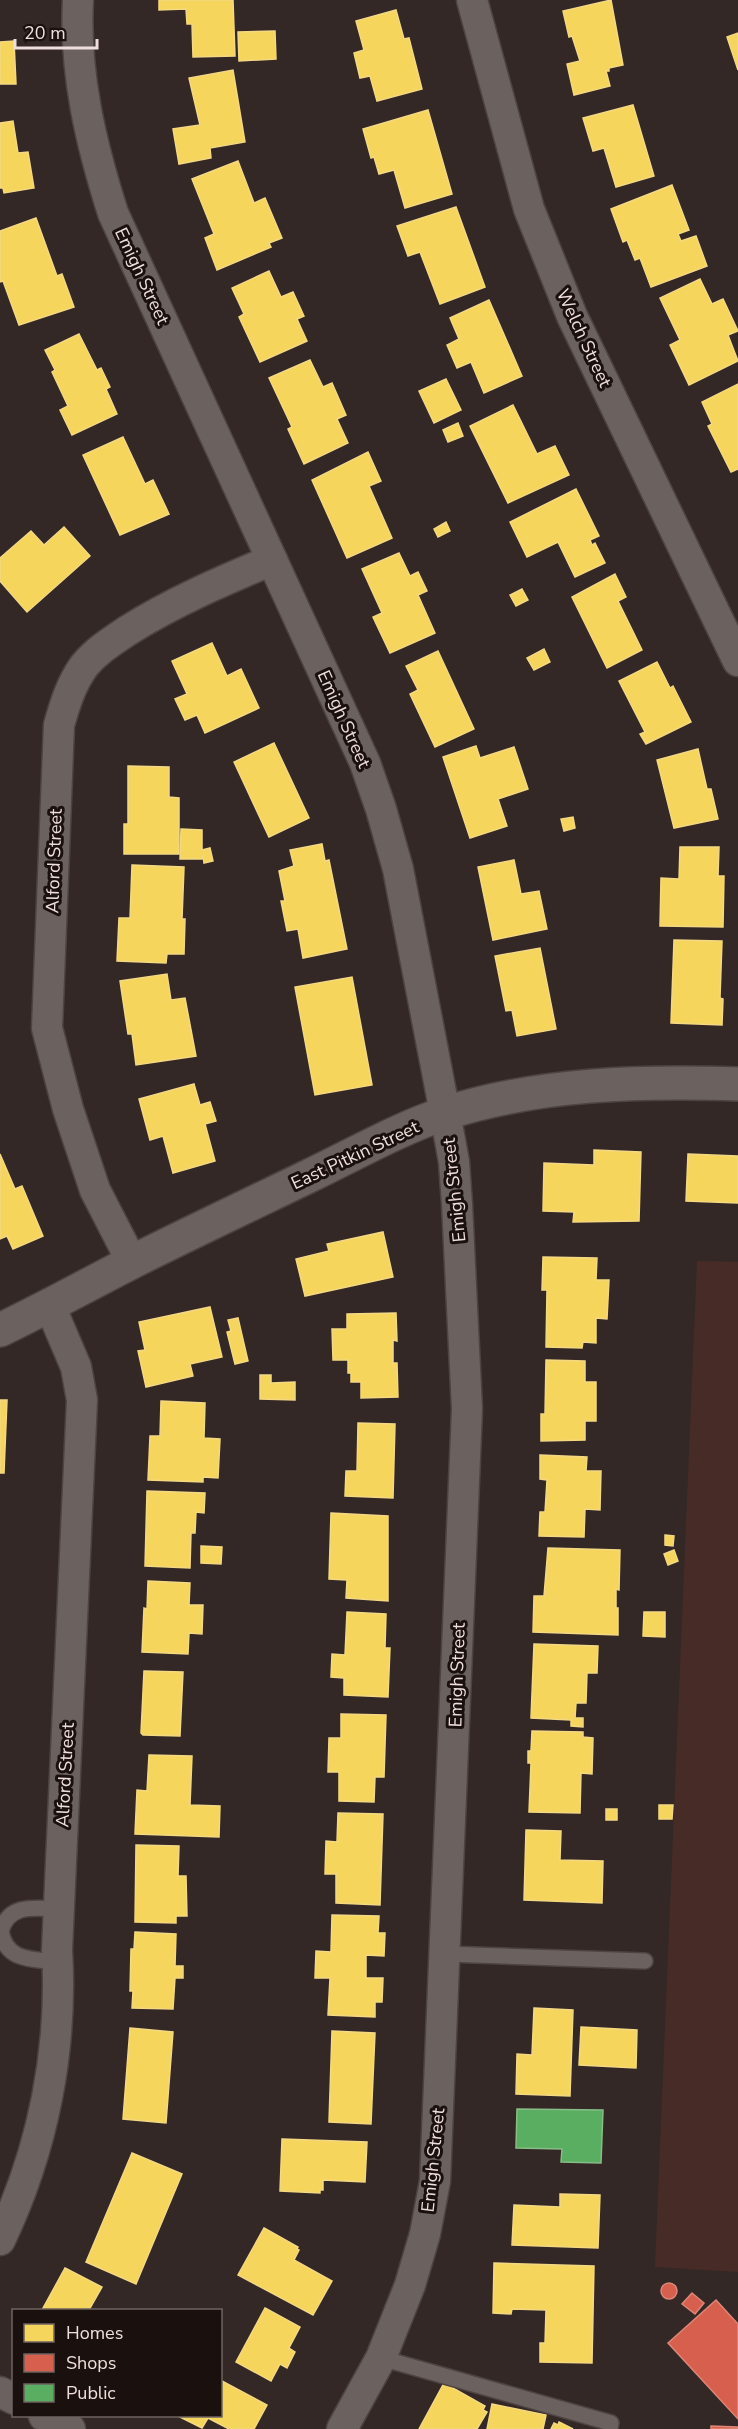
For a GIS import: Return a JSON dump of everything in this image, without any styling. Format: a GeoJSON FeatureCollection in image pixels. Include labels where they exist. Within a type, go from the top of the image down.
{"type":"FeatureCollection","features":[{"type":"Feature","properties":{"kind":"street","name":"Emigh Street"},"geometry":{"type":"LineString","coordinates":[[78,0],[78,45],[86,114],[97,162],[113,213],[365,763],[381,810],[398,869],[453,1162],[467,1409],[435,2181],[425,2234],[410,2285],[381,2358],[342,2429]]}},
{"type":"Feature","properties":{"kind":"street","name":"Welch Street"},"geometry":{"type":"LineString","coordinates":[[472,0],[529,209],[563,294],[738,660]]}},
{"type":"Feature","properties":{"kind":"street","name":"Alford Street"},"geometry":{"type":"LineString","coordinates":[[132,1262],[95,1190],[68,1109],[47,1028],[59,725],[68,694],[85,666],[103,647],[146,619],[197,592],[272,560]]}},
{"type":"Feature","properties":{"kind":"street","name":"East Pitkin Street"},"geometry":{"type":"LineString","coordinates":[[0,1330],[132,1262],[445,1113],[585,1085],[658,1081],[738,1084]]}},
{"type":"Feature","properties":{"kind":"street","name":"Alford Street"},"geometry":{"type":"LineString","coordinates":[[0,2240],[29,2165],[48,2098],[58,2034],[59,1909],[82,1400],[76,1367],[50,1306]]}},
{"type":"Feature","properties":{"kind":"street"},"geometry":{"type":"LineString","coordinates":[[48,2417],[70,2429]]}},
{"type":"Feature","properties":{"kind":"lane"},"geometry":{"type":"LineString","coordinates":[[58,1962],[24,1958],[14,1954],[7,1949],[2,1940],[1,1931],[8,1916],[15,1911],[25,1908],[59,1909]]}},
{"type":"Feature","properties":{"kind":"lane"},"geometry":{"type":"LineString","coordinates":[[446,1954],[645,1961]]}},
{"type":"Feature","properties":{"kind":"lane"},"geometry":{"type":"LineString","coordinates":[[381,2358],[611,2423],[610,2429]]}},
{"type":"Feature","properties":{"kind":"shaded area"},"geometry":{"type":"Polygon","coordinates":[[[697,1261],[738,1262],[738,2272],[655,2267],[697,1261]]]}},
{"type":"Feature","properties":{"kind":"building: Homes"},"geometry":{"type":"Polygon","coordinates":[[[159,0],[233,0],[235,56],[193,57],[192,24],[187,24],[186,9],[159,10],[159,0]]]}},
{"type":"Feature","properties":{"kind":"building: Homes"},"geometry":{"type":"Polygon","coordinates":[[[611,0],[623,65],[609,68],[609,71],[606,71],[610,86],[574,95],[567,64],[580,61],[572,36],[569,37],[563,11],[611,0]]]}},
{"type":"Feature","properties":{"kind":"building: Homes"},"geometry":{"type":"Polygon","coordinates":[[[396,10],[404,39],[409,38],[422,89],[377,101],[370,76],[360,78],[354,53],[364,50],[356,21],[396,10]]]}},
{"type":"Feature","properties":{"kind":"building: Homes"},"geometry":{"type":"Polygon","coordinates":[[[275,31],[276,59],[239,61],[238,32],[275,31]]]}},
{"type":"Feature","properties":{"kind":"building: Homes"},"geometry":{"type":"Polygon","coordinates":[[[738,33],[738,70],[727,37],[738,33]]]}},
{"type":"Feature","properties":{"kind":"building: Homes"},"geometry":{"type":"Polygon","coordinates":[[[14,41],[16,84],[0,84],[0,42],[14,41]]]}},
{"type":"Feature","properties":{"kind":"building: Homes"},"geometry":{"type":"Polygon","coordinates":[[[233,70],[245,142],[210,148],[211,158],[179,164],[173,129],[200,125],[189,78],[233,70]]]}},
{"type":"Feature","properties":{"kind":"building: Homes"},"geometry":{"type":"Polygon","coordinates":[[[633,105],[654,176],[616,187],[604,148],[593,151],[583,118],[633,105]]]}},
{"type":"Feature","properties":{"kind":"building: Homes"},"geometry":{"type":"Polygon","coordinates":[[[428,110],[452,194],[405,208],[394,170],[379,174],[374,157],[371,158],[363,129],[428,110]]]}},
{"type":"Feature","properties":{"kind":"building: Homes"},"geometry":{"type":"Polygon","coordinates":[[[13,121],[18,153],[28,152],[34,188],[4,193],[3,188],[0,188],[0,123],[13,121]]]}},
{"type":"Feature","properties":{"kind":"building: Homes"},"geometry":{"type":"Polygon","coordinates":[[[238,161],[254,203],[265,198],[282,238],[269,243],[271,247],[217,270],[205,238],[214,234],[192,179],[238,161]]]}},
{"type":"Feature","properties":{"kind":"building: Homes"},"geometry":{"type":"Polygon","coordinates":[[[672,185],[689,230],[678,234],[681,241],[696,236],[707,266],[651,287],[640,258],[635,260],[627,240],[623,242],[611,209],[672,185]]]}},
{"type":"Feature","properties":{"kind":"building: Homes"},"geometry":{"type":"Polygon","coordinates":[[[456,207],[485,287],[440,304],[420,252],[408,256],[397,226],[456,207]]]}},
{"type":"Feature","properties":{"kind":"building: Homes"},"geometry":{"type":"Polygon","coordinates":[[[36,218],[57,276],[62,274],[74,307],[19,325],[3,281],[0,282],[0,231],[36,218]]]}},
{"type":"Feature","properties":{"kind":"building: Homes"},"geometry":{"type":"Polygon","coordinates":[[[269,271],[281,297],[293,292],[304,316],[297,319],[307,341],[260,362],[239,317],[244,314],[232,288],[269,271]]]}},
{"type":"Feature","properties":{"kind":"building: Homes"},"geometry":{"type":"Polygon","coordinates":[[[700,279],[712,304],[723,299],[738,331],[728,335],[738,361],[689,385],[670,345],[680,340],[660,298],[700,279]]]}},
{"type":"Feature","properties":{"kind":"building: Homes"},"geometry":{"type":"Polygon","coordinates":[[[489,300],[522,376],[484,393],[471,362],[457,368],[447,345],[459,339],[450,318],[489,300]]]}},
{"type":"Feature","properties":{"kind":"building: Homes"},"geometry":{"type":"Polygon","coordinates":[[[79,334],[97,370],[101,368],[110,387],[106,389],[117,414],[72,435],[60,410],[68,406],[52,372],[55,370],[45,350],[79,334]]]}},
{"type":"Feature","properties":{"kind":"building: Homes"},"geometry":{"type":"Polygon","coordinates":[[[310,360],[323,387],[332,383],[346,415],[337,419],[348,443],[304,464],[288,429],[292,427],[269,378],[310,360]]]}},
{"type":"Feature","properties":{"kind":"building: Homes"},"geometry":{"type":"Polygon","coordinates":[[[446,379],[461,410],[434,423],[419,391],[446,379]]]}},
{"type":"Feature","properties":{"kind":"building: Homes"},"geometry":{"type":"Polygon","coordinates":[[[738,384],[738,469],[731,472],[708,426],[712,424],[702,402],[738,384]]]}},
{"type":"Feature","properties":{"kind":"building: Homes"},"geometry":{"type":"Polygon","coordinates":[[[513,405],[537,454],[555,446],[569,475],[508,503],[470,426],[513,405]]]}},
{"type":"Feature","properties":{"kind":"building: Homes"},"geometry":{"type":"Polygon","coordinates":[[[458,423],[463,436],[448,442],[443,430],[458,423]]]}},
{"type":"Feature","properties":{"kind":"building: Homes"},"geometry":{"type":"Polygon","coordinates":[[[123,437],[145,484],[153,480],[169,514],[120,535],[83,455],[123,437]]]}},
{"type":"Feature","properties":{"kind":"building: Homes"},"geometry":{"type":"Polygon","coordinates":[[[368,452],[381,481],[369,486],[392,538],[347,558],[312,480],[368,452]]]}},
{"type":"Feature","properties":{"kind":"building: Homes"},"geometry":{"type":"Polygon","coordinates":[[[576,489],[599,536],[590,540],[592,545],[595,543],[605,563],[575,577],[558,542],[527,557],[510,522],[576,489]]]}},
{"type":"Feature","properties":{"kind":"building: Homes"},"geometry":{"type":"Polygon","coordinates":[[[446,522],[450,531],[438,537],[434,529],[446,522]]]}},
{"type":"Feature","properties":{"kind":"building: Homes"},"geometry":{"type":"Polygon","coordinates":[[[64,527],[90,556],[27,612],[0,581],[0,558],[31,531],[44,545],[64,527]]]}},
{"type":"Feature","properties":{"kind":"building: Homes"},"geometry":{"type":"Polygon","coordinates":[[[399,553],[410,576],[418,572],[427,591],[418,595],[435,633],[390,653],[373,617],[382,613],[362,569],[399,553]]]}},
{"type":"Feature","properties":{"kind":"building: Homes"},"geometry":{"type":"Polygon","coordinates":[[[615,574],[626,597],[618,601],[642,650],[607,668],[572,597],[615,574]]]}},
{"type":"Feature","properties":{"kind":"building: Homes"},"geometry":{"type":"Polygon","coordinates":[[[522,589],[528,600],[516,606],[510,595],[522,589]]]}},
{"type":"Feature","properties":{"kind":"building: Homes"},"geometry":{"type":"Polygon","coordinates":[[[212,643],[227,676],[241,669],[259,708],[205,733],[197,715],[185,720],[175,699],[187,694],[172,661],[212,643]]]}},
{"type":"Feature","properties":{"kind":"building: Homes"},"geometry":{"type":"Polygon","coordinates":[[[544,649],[550,662],[534,670],[527,658],[544,649]]]}},
{"type":"Feature","properties":{"kind":"building: Homes"},"geometry":{"type":"Polygon","coordinates":[[[438,651],[474,729],[435,747],[410,694],[418,690],[406,666],[438,651]]]}},
{"type":"Feature","properties":{"kind":"building: Homes"},"geometry":{"type":"Polygon","coordinates":[[[657,662],[670,688],[673,686],[691,722],[646,744],[640,734],[645,732],[619,681],[657,662]]]}},
{"type":"Feature","properties":{"kind":"building: Homes"},"geometry":{"type":"Polygon","coordinates":[[[274,743],[309,818],[269,837],[234,762],[274,743]]]}},
{"type":"Feature","properties":{"kind":"building: Homes"},"geometry":{"type":"Polygon","coordinates":[[[476,746],[480,758],[514,747],[528,789],[498,799],[507,826],[470,838],[443,757],[476,746]]]}},
{"type":"Feature","properties":{"kind":"building: Homes"},"geometry":{"type":"Polygon","coordinates":[[[698,749],[707,789],[711,789],[718,819],[674,828],[657,760],[698,749]]]}},
{"type":"Feature","properties":{"kind":"building: Homes"},"geometry":{"type":"Polygon","coordinates":[[[128,766],[169,767],[169,797],[179,798],[179,854],[124,854],[124,824],[128,824],[128,766]]]}},
{"type":"Feature","properties":{"kind":"building: Homes"},"geometry":{"type":"Polygon","coordinates":[[[573,817],[575,828],[564,831],[561,819],[573,817]]]}},
{"type":"Feature","properties":{"kind":"building: Homes"},"geometry":{"type":"Polygon","coordinates":[[[181,829],[202,830],[202,850],[210,848],[213,861],[204,863],[203,855],[202,859],[180,859],[181,829]]]}},
{"type":"Feature","properties":{"kind":"building: Homes"},"geometry":{"type":"Polygon","coordinates":[[[322,844],[325,861],[329,860],[347,949],[303,958],[298,929],[287,931],[281,901],[285,901],[279,871],[294,866],[290,850],[322,844]]]}},
{"type":"Feature","properties":{"kind":"building: Homes"},"geometry":{"type":"Polygon","coordinates":[[[680,847],[719,847],[718,876],[724,876],[723,927],[660,926],[661,878],[679,879],[680,847]]]}},
{"type":"Feature","properties":{"kind":"building: Homes"},"geometry":{"type":"Polygon","coordinates":[[[514,860],[521,894],[539,891],[547,929],[493,940],[478,867],[514,860]]]}},
{"type":"Feature","properties":{"kind":"building: Homes"},"geometry":{"type":"Polygon","coordinates":[[[132,865],[184,867],[182,919],[185,919],[184,954],[167,954],[166,963],[117,961],[119,918],[130,918],[132,865]]]}},
{"type":"Feature","properties":{"kind":"building: Homes"},"geometry":{"type":"Polygon","coordinates":[[[674,940],[722,941],[720,998],[723,999],[722,1025],[671,1023],[674,940]]]}},
{"type":"Feature","properties":{"kind":"building: Homes"},"geometry":{"type":"Polygon","coordinates":[[[540,948],[556,1029],[517,1036],[512,1010],[506,1011],[495,956],[540,948]]]}},
{"type":"Feature","properties":{"kind":"building: Homes"},"geometry":{"type":"Polygon","coordinates":[[[167,974],[171,1000],[185,998],[196,1056],[136,1065],[132,1034],[128,1034],[120,981],[167,974]]]}},
{"type":"Feature","properties":{"kind":"building: Homes"},"geometry":{"type":"Polygon","coordinates":[[[352,977],[372,1085],[315,1095],[295,987],[352,977]]]}},
{"type":"Feature","properties":{"kind":"building: Homes"},"geometry":{"type":"Polygon","coordinates":[[[194,1084],[200,1105],[210,1102],[216,1121],[205,1124],[215,1161],[173,1173],[163,1136],[150,1140],[139,1099],[194,1084]]]}},
{"type":"Feature","properties":{"kind":"building: Homes"},"geometry":{"type":"Polygon","coordinates":[[[594,1150],[641,1152],[639,1221],[573,1222],[574,1212],[543,1211],[544,1163],[594,1165],[594,1150]]]}},
{"type":"Feature","properties":{"kind":"building: Homes"},"geometry":{"type":"Polygon","coordinates":[[[0,1154],[15,1189],[22,1186],[43,1236],[13,1249],[7,1236],[0,1239],[0,1154]]]}},
{"type":"Feature","properties":{"kind":"building: Homes"},"geometry":{"type":"Polygon","coordinates":[[[688,1154],[738,1156],[738,1203],[686,1201],[688,1154]]]}},
{"type":"Feature","properties":{"kind":"building: Homes"},"geometry":{"type":"Polygon","coordinates":[[[383,1232],[393,1277],[305,1296],[296,1259],[329,1251],[327,1244],[383,1232]]]}},
{"type":"Feature","properties":{"kind":"building: Homes"},"geometry":{"type":"Polygon","coordinates":[[[543,1257],[597,1258],[596,1280],[609,1280],[607,1319],[596,1318],[596,1343],[583,1342],[582,1348],[546,1347],[547,1290],[542,1290],[543,1257]]]}},
{"type":"Feature","properties":{"kind":"building: Homes"},"geometry":{"type":"Polygon","coordinates":[[[210,1307],[222,1357],[190,1364],[193,1376],[146,1387],[138,1351],[145,1350],[139,1322],[210,1307]]]}},
{"type":"Feature","properties":{"kind":"building: Homes"},"geometry":{"type":"Polygon","coordinates":[[[396,1313],[397,1341],[393,1340],[393,1363],[397,1363],[398,1397],[361,1398],[361,1382],[351,1382],[348,1360],[333,1360],[332,1329],[347,1329],[347,1314],[396,1313]]]}},
{"type":"Feature","properties":{"kind":"building: Homes"},"geometry":{"type":"Polygon","coordinates":[[[238,1318],[248,1361],[235,1364],[227,1332],[231,1331],[228,1320],[238,1318]]]}},
{"type":"Feature","properties":{"kind":"building: Homes"},"geometry":{"type":"Polygon","coordinates":[[[546,1360],[585,1361],[585,1382],[596,1382],[596,1421],[585,1421],[585,1440],[541,1441],[541,1414],[545,1414],[546,1360]]]}},
{"type":"Feature","properties":{"kind":"building: Homes"},"geometry":{"type":"Polygon","coordinates":[[[260,1375],[271,1375],[271,1383],[295,1382],[295,1400],[260,1399],[260,1375]]]}},
{"type":"Feature","properties":{"kind":"building: Homes"},"geometry":{"type":"Polygon","coordinates":[[[0,1400],[7,1400],[4,1473],[0,1473],[0,1400]]]}},
{"type":"Feature","properties":{"kind":"building: Homes"},"geometry":{"type":"Polygon","coordinates":[[[161,1401],[205,1403],[204,1438],[220,1439],[218,1478],[203,1477],[203,1482],[148,1480],[150,1436],[160,1436],[161,1401]]]}},
{"type":"Feature","properties":{"kind":"building: Homes"},"geometry":{"type":"Polygon","coordinates":[[[358,1423],[395,1424],[393,1498],[345,1496],[346,1471],[357,1471],[358,1423]]]}},
{"type":"Feature","properties":{"kind":"building: Homes"},"geometry":{"type":"Polygon","coordinates":[[[540,1455],[587,1457],[586,1471],[601,1471],[600,1510],[585,1509],[584,1537],[539,1536],[540,1512],[545,1512],[547,1480],[540,1479],[540,1455]]]}},
{"type":"Feature","properties":{"kind":"building: Homes"},"geometry":{"type":"Polygon","coordinates":[[[147,1491],[205,1493],[204,1513],[196,1512],[195,1533],[191,1533],[190,1568],[145,1566],[147,1491]]]}},
{"type":"Feature","properties":{"kind":"building: Homes"},"geometry":{"type":"Polygon","coordinates":[[[331,1513],[388,1516],[388,1601],[346,1598],[347,1580],[329,1579],[331,1513]]]}},
{"type":"Feature","properties":{"kind":"building: Homes"},"geometry":{"type":"Polygon","coordinates":[[[665,1535],[674,1536],[673,1546],[665,1545],[665,1535]]]}},
{"type":"Feature","properties":{"kind":"building: Homes"},"geometry":{"type":"Polygon","coordinates":[[[201,1546],[222,1547],[221,1564],[201,1563],[201,1546]]]}},
{"type":"Feature","properties":{"kind":"building: Homes"},"geometry":{"type":"Polygon","coordinates":[[[548,1548],[620,1550],[619,1590],[616,1589],[618,1635],[533,1632],[534,1596],[544,1596],[548,1548]]]}},
{"type":"Feature","properties":{"kind":"building: Homes"},"geometry":{"type":"Polygon","coordinates":[[[674,1550],[678,1561],[668,1565],[664,1554],[674,1550]]]}},
{"type":"Feature","properties":{"kind":"building: Homes"},"geometry":{"type":"Polygon","coordinates":[[[148,1581],[190,1583],[189,1605],[203,1605],[202,1634],[189,1633],[188,1654],[142,1652],[148,1581]]]}},
{"type":"Feature","properties":{"kind":"building: Homes"},"geometry":{"type":"Polygon","coordinates":[[[347,1612],[386,1614],[385,1648],[390,1648],[388,1697],[344,1695],[344,1678],[331,1677],[332,1654],[345,1655],[347,1612]]]}},
{"type":"Feature","properties":{"kind":"building: Homes"},"geometry":{"type":"Polygon","coordinates":[[[644,1612],[665,1612],[665,1637],[643,1636],[644,1612]]]}},
{"type":"Feature","properties":{"kind":"building: Homes"},"geometry":{"type":"Polygon","coordinates":[[[534,1644],[598,1646],[597,1673],[587,1673],[586,1703],[576,1703],[575,1718],[583,1718],[583,1727],[571,1726],[571,1720],[531,1718],[534,1644]]]}},
{"type":"Feature","properties":{"kind":"building: Homes"},"geometry":{"type":"Polygon","coordinates":[[[144,1671],[183,1672],[180,1736],[143,1735],[141,1733],[144,1671]]]}},
{"type":"Feature","properties":{"kind":"building: Homes"},"geometry":{"type":"Polygon","coordinates":[[[341,1714],[386,1715],[384,1777],[375,1777],[374,1802],[339,1801],[339,1772],[328,1772],[329,1738],[341,1738],[341,1714]]]}},
{"type":"Feature","properties":{"kind":"building: Homes"},"geometry":{"type":"Polygon","coordinates":[[[532,1731],[583,1732],[583,1737],[593,1738],[592,1774],[581,1773],[580,1813],[529,1812],[531,1763],[528,1763],[528,1751],[531,1751],[532,1731]]]}},
{"type":"Feature","properties":{"kind":"building: Homes"},"geometry":{"type":"Polygon","coordinates":[[[149,1755],[192,1756],[190,1805],[220,1806],[219,1837],[135,1834],[137,1790],[147,1791],[149,1755]]]}},
{"type":"Feature","properties":{"kind":"building: Homes"},"geometry":{"type":"Polygon","coordinates":[[[659,1805],[673,1805],[672,1819],[659,1819],[659,1805]]]}},
{"type":"Feature","properties":{"kind":"building: Homes"},"geometry":{"type":"Polygon","coordinates":[[[606,1809],[617,1809],[617,1820],[606,1820],[606,1809]]]}},
{"type":"Feature","properties":{"kind":"building: Homes"},"geometry":{"type":"Polygon","coordinates":[[[338,1813],[383,1814],[380,1905],[336,1903],[336,1874],[325,1874],[326,1841],[337,1842],[338,1813]]]}},
{"type":"Feature","properties":{"kind":"building: Homes"},"geometry":{"type":"Polygon","coordinates":[[[526,1830],[561,1831],[560,1860],[603,1861],[602,1903],[524,1900],[526,1830]]]}},
{"type":"Feature","properties":{"kind":"building: Homes"},"geometry":{"type":"Polygon","coordinates":[[[136,1845],[179,1846],[178,1876],[186,1876],[187,1916],[176,1916],[176,1923],[135,1922],[136,1845]]]}},
{"type":"Feature","properties":{"kind":"building: Homes"},"geometry":{"type":"Polygon","coordinates":[[[332,1915],[379,1916],[378,1933],[385,1933],[384,1956],[366,1955],[366,1978],[383,1978],[382,2002],[375,2002],[375,2017],[328,2015],[330,1978],[315,1978],[316,1951],[331,1952],[332,1915]]]}},
{"type":"Feature","properties":{"kind":"building: Homes"},"geometry":{"type":"Polygon","coordinates":[[[135,1932],[176,1934],[175,1966],[183,1966],[183,1978],[175,1978],[173,2009],[132,2008],[131,1949],[134,1949],[135,1932]]]}},
{"type":"Feature","properties":{"kind":"building: Homes"},"geometry":{"type":"Polygon","coordinates":[[[534,2008],[573,2010],[570,2096],[516,2094],[517,2054],[532,2055],[534,2008]]]}},
{"type":"Feature","properties":{"kind":"building: Homes"},"geometry":{"type":"Polygon","coordinates":[[[581,2027],[637,2030],[636,2068],[579,2065],[581,2027]]]}},
{"type":"Feature","properties":{"kind":"building: Homes"},"geometry":{"type":"Polygon","coordinates":[[[130,2028],[173,2032],[166,2123],[123,2119],[130,2028]]]}},
{"type":"Feature","properties":{"kind":"building: Homes"},"geometry":{"type":"Polygon","coordinates":[[[332,2031],[375,2033],[371,2124],[329,2122],[332,2031]]]}},
{"type":"Feature","properties":{"kind":"building: Homes"},"geometry":{"type":"Polygon","coordinates":[[[282,2139],[367,2142],[365,2182],[323,2180],[323,2190],[320,2190],[320,2193],[280,2191],[282,2139]]]}},
{"type":"Feature","properties":{"kind":"building: Homes"},"geometry":{"type":"Polygon","coordinates":[[[132,2153],[182,2174],[136,2284],[86,2262],[132,2153]]]}},
{"type":"Feature","properties":{"kind":"building: Homes"},"geometry":{"type":"Polygon","coordinates":[[[560,2194],[600,2195],[598,2248],[512,2245],[514,2205],[560,2207],[560,2194]]]}},
{"type":"Feature","properties":{"kind":"building: Homes"},"geometry":{"type":"Polygon","coordinates":[[[264,2228],[298,2247],[299,2250],[294,2260],[332,2281],[313,2315],[238,2275],[264,2228]]]}},
{"type":"Feature","properties":{"kind":"building: Homes"},"geometry":{"type":"Polygon","coordinates":[[[494,2263],[594,2266],[592,2363],[540,2362],[540,2343],[545,2343],[546,2310],[512,2309],[511,2314],[493,2313],[494,2263]]]}},
{"type":"Feature","properties":{"kind":"building: Homes"},"geometry":{"type":"Polygon","coordinates":[[[65,2268],[102,2287],[90,2309],[43,2309],[65,2268]]]}},
{"type":"Feature","properties":{"kind":"building: Homes"},"geometry":{"type":"Polygon","coordinates":[[[265,2308],[300,2327],[289,2348],[295,2352],[287,2368],[280,2364],[271,2381],[236,2362],[265,2308]]]}},
{"type":"Feature","properties":{"kind":"building: Homes"},"geometry":{"type":"Polygon","coordinates":[[[222,2381],[267,2405],[254,2429],[229,2429],[208,2418],[202,2428],[180,2417],[222,2417],[222,2381]]]}},
{"type":"Feature","properties":{"kind":"building: Homes"},"geometry":{"type":"Polygon","coordinates":[[[444,2383],[485,2406],[483,2410],[487,2412],[477,2429],[419,2429],[444,2383]]]}},
{"type":"Feature","properties":{"kind":"building: Homes"},"geometry":{"type":"Polygon","coordinates":[[[492,2404],[546,2415],[543,2429],[487,2429],[492,2404]]]}},
{"type":"Feature","properties":{"kind":"building: Homes"},"geometry":{"type":"Polygon","coordinates":[[[559,2422],[573,2429],[551,2429],[554,2423],[558,2425],[559,2422]]]}},
{"type":"Feature","properties":{"kind":"building: Shops"},"geometry":{"type":"Polygon","coordinates":[[[669,2283],[675,2285],[677,2291],[675,2297],[669,2299],[663,2297],[661,2291],[663,2285],[669,2283]]]}},
{"type":"Feature","properties":{"kind":"building: Shops"},"geometry":{"type":"Polygon","coordinates":[[[692,2293],[704,2303],[695,2314],[682,2304],[692,2293]]]}},
{"type":"Feature","properties":{"kind":"building: Shops"},"geometry":{"type":"Polygon","coordinates":[[[716,2300],[738,2324],[738,2419],[668,2343],[716,2300]]]}},
{"type":"Feature","properties":{"kind":"building: Shops"},"geometry":{"type":"Polygon","coordinates":[[[711,2426],[738,2427],[738,2429],[711,2429],[711,2426]]]}},
{"type":"Feature","properties":{"kind":"building: Public"},"geometry":{"type":"Polygon","coordinates":[[[517,2109],[603,2110],[601,2163],[561,2162],[562,2149],[516,2148],[517,2109]]]}}]}
